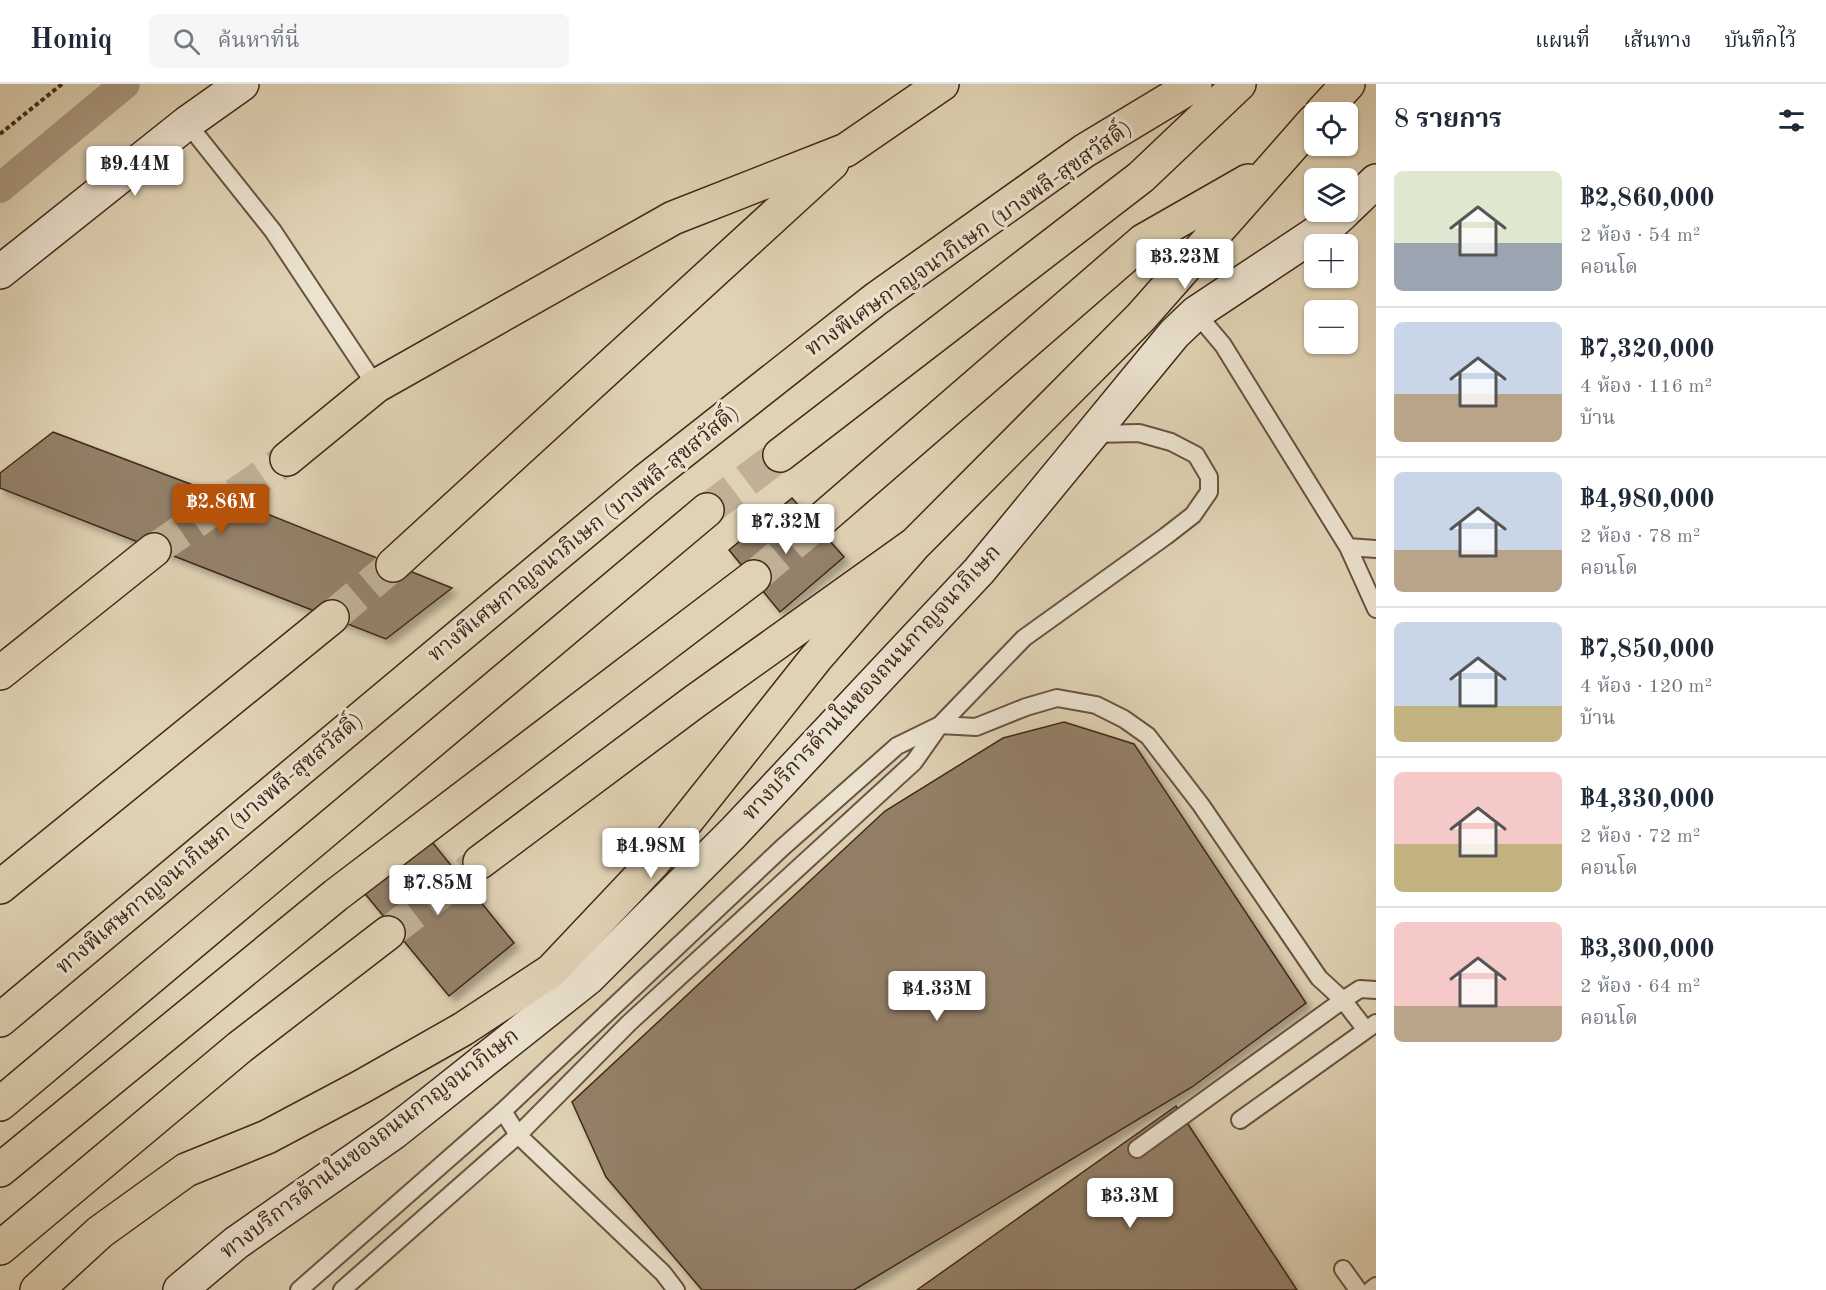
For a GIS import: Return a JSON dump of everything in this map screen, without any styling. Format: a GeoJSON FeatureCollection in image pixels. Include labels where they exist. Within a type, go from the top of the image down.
{"type":"FeatureCollection","features":[{"type":"Feature","properties":{"kind":"highway"},"geometry":{"type":"LineString","coordinates":[[393,565],[846,150],[942,84]]}},
{"type":"Feature","properties":{"kind":"highway","name":"ทางพิเศษกาญจนาภิเษก (บางพลี-สุขสวัสดิ์)"},"geometry":{"type":"LineString","coordinates":[[0,1020],[645,481],[867,307],[1084,151],[1195,84]]}},
{"type":"Feature","properties":{"kind":"highway"},"geometry":{"type":"LineString","coordinates":[[780,455],[1141,177],[1239,84]]}},
{"type":"Feature","properties":{"kind":"highway"},"geometry":{"type":"LineString","coordinates":[[1331,102],[1348,84]]}},
{"type":"Feature","properties":{"kind":"highway"},"geometry":{"type":"LineString","coordinates":[[37,1290],[100,1232],[186,1170],[267,1137],[361,1087],[463,1029],[551,970],[653,863],[816,658],[915,544],[1141,317],[1304,132]]}},
{"type":"Feature","properties":{"kind":"highway"},"geometry":{"type":"LineString","coordinates":[[287,459],[376,387],[673,218],[846,150]]}},
{"type":"Feature","properties":{"kind":"highway"},"geometry":{"type":"LineString","coordinates":[[815,525],[1143,241],[1268,170]]}},
{"type":"Feature","properties":{"kind":"highway"},"geometry":{"type":"LineString","coordinates":[[0,1104],[707,510]]}},
{"type":"Feature","properties":{"kind":"highway"},"geometry":{"type":"LineString","coordinates":[[480,862],[694,702],[915,544]]}},
{"type":"Feature","properties":{"kind":"highway"},"geometry":{"type":"LineString","coordinates":[[0,673],[154,550]]}},
{"type":"Feature","properties":{"kind":"highway"},"geometry":{"type":"LineString","coordinates":[[0,1170],[336,896],[754,577]]}},
{"type":"Feature","properties":{"kind":"highway"},"geometry":{"type":"LineString","coordinates":[[0,887],[332,617]]}},
{"type":"Feature","properties":{"kind":"highway"},"geometry":{"type":"LineString","coordinates":[[0,1248],[240,1047],[388,933]]}},
{"type":"Feature","properties":{"kind":"main road"},"geometry":{"type":"LineString","coordinates":[[0,272],[187,123],[242,84]]}},
{"type":"Feature","properties":{"kind":"main road","name":"ทางบริการด้านในของถนนกาญจนาภิเษก"},"geometry":{"type":"LineString","coordinates":[[1358,198],[1376,181]]}},
{"type":"Feature","properties":{"kind":"main road","name":"ทางบริการด้านในของถนนกาญจนาภิเษก"},"geometry":{"type":"LineString","coordinates":[[180,1290],[236,1243],[393,1133],[588,978],[733,833],[979,571],[1174,334],[1196,313],[1333,222]]}},
{"type":"Feature","properties":{"kind":"lane"},"geometry":{"type":"LineString","coordinates":[[187,123],[273,231],[376,387]]}},
{"type":"Feature","properties":{"kind":"lane"},"geometry":{"type":"LineString","coordinates":[[1196,313],[1223,345],[1348,547],[1376,609]]}},
{"type":"Feature","properties":{"kind":"lane"},"geometry":{"type":"LineString","coordinates":[[342,1290],[518,1135],[629,1023],[914,762],[940,725],[1024,638],[1167,536],[1192,515],[1209,492],[1209,477],[1196,455],[1171,442],[1139,433],[1091,434]]}},
{"type":"Feature","properties":{"kind":"lane"},"geometry":{"type":"LineString","coordinates":[[1348,547],[1376,549]]}},
{"type":"Feature","properties":{"kind":"lane"},"geometry":{"type":"LineString","coordinates":[[299,1290],[503,1111],[783,847],[897,746],[940,725],[976,727],[1026,707],[1057,698],[1096,705],[1125,719],[1148,736],[1201,805],[1319,978],[1371,1027],[1240,1120]]}},
{"type":"Feature","properties":{"kind":"lane"},"geometry":{"type":"LineString","coordinates":[[1137,1149],[1343,1000],[1360,989],[1376,990]]}},
{"type":"Feature","properties":{"kind":"lane"},"geometry":{"type":"LineString","coordinates":[[503,1111],[518,1135],[663,1273],[676,1290]]}},
{"type":"Feature","properties":{"kind":"lane"},"geometry":{"type":"LineString","coordinates":[[1343,1269],[1358,1290]]}},
{"type":"Feature","properties":{"kind":"lane"},"geometry":{"type":"LineString","coordinates":[[1371,1290],[1376,1287]]}},
{"type":"Feature","properties":{"kind":"path"},"geometry":{"type":"LineString","coordinates":[[0,134],[62,84]]}},
{"type":"Feature","properties":{"kind":"building"},"geometry":{"type":"Polygon","coordinates":[[[53,432],[230,499],[452,588],[386,639],[0,488],[0,473],[53,432]]]}},
{"type":"Feature","properties":{"kind":"building"},"geometry":{"type":"Polygon","coordinates":[[[792,498],[844,557],[780,612],[729,550],[792,498]]]}},
{"type":"Feature","properties":{"kind":"building"},"geometry":{"type":"Polygon","coordinates":[[[1064,722],[1134,744],[1306,1003],[1192,1087],[854,1290],[702,1290],[606,1177],[572,1102],[885,811],[1003,738],[1064,722]]]}},
{"type":"Feature","properties":{"kind":"building"},"geometry":{"type":"Polygon","coordinates":[[[428,837],[514,943],[449,996],[362,890],[428,837]]]}},
{"type":"Feature","properties":{"kind":"building"},"geometry":{"type":"Polygon","coordinates":[[[1176,1106],[1297,1290],[917,1290],[1176,1106]]]}},
{"type":"Feature","properties":{"kind":"waterway"},"geometry":{"type":"LineString","coordinates":[[0,188],[125,84]]}},
{"type":"Feature","properties":{"kind":"tunnel"},"geometry":{"type":"LineString","coordinates":[[707,510],[780,455]]}},
{"type":"Feature","properties":{"kind":"tunnel"},"geometry":{"type":"LineString","coordinates":[[154,550],[287,459]]}},
{"type":"Feature","properties":{"kind":"tunnel"},"geometry":{"type":"LineString","coordinates":[[754,577],[815,525]]}},
{"type":"Feature","properties":{"kind":"tunnel"},"geometry":{"type":"LineString","coordinates":[[332,617],[393,565]]}},
{"type":"Feature","properties":{"kind":"tunnel"},"geometry":{"type":"LineString","coordinates":[[388,933],[480,862]]}}]}
